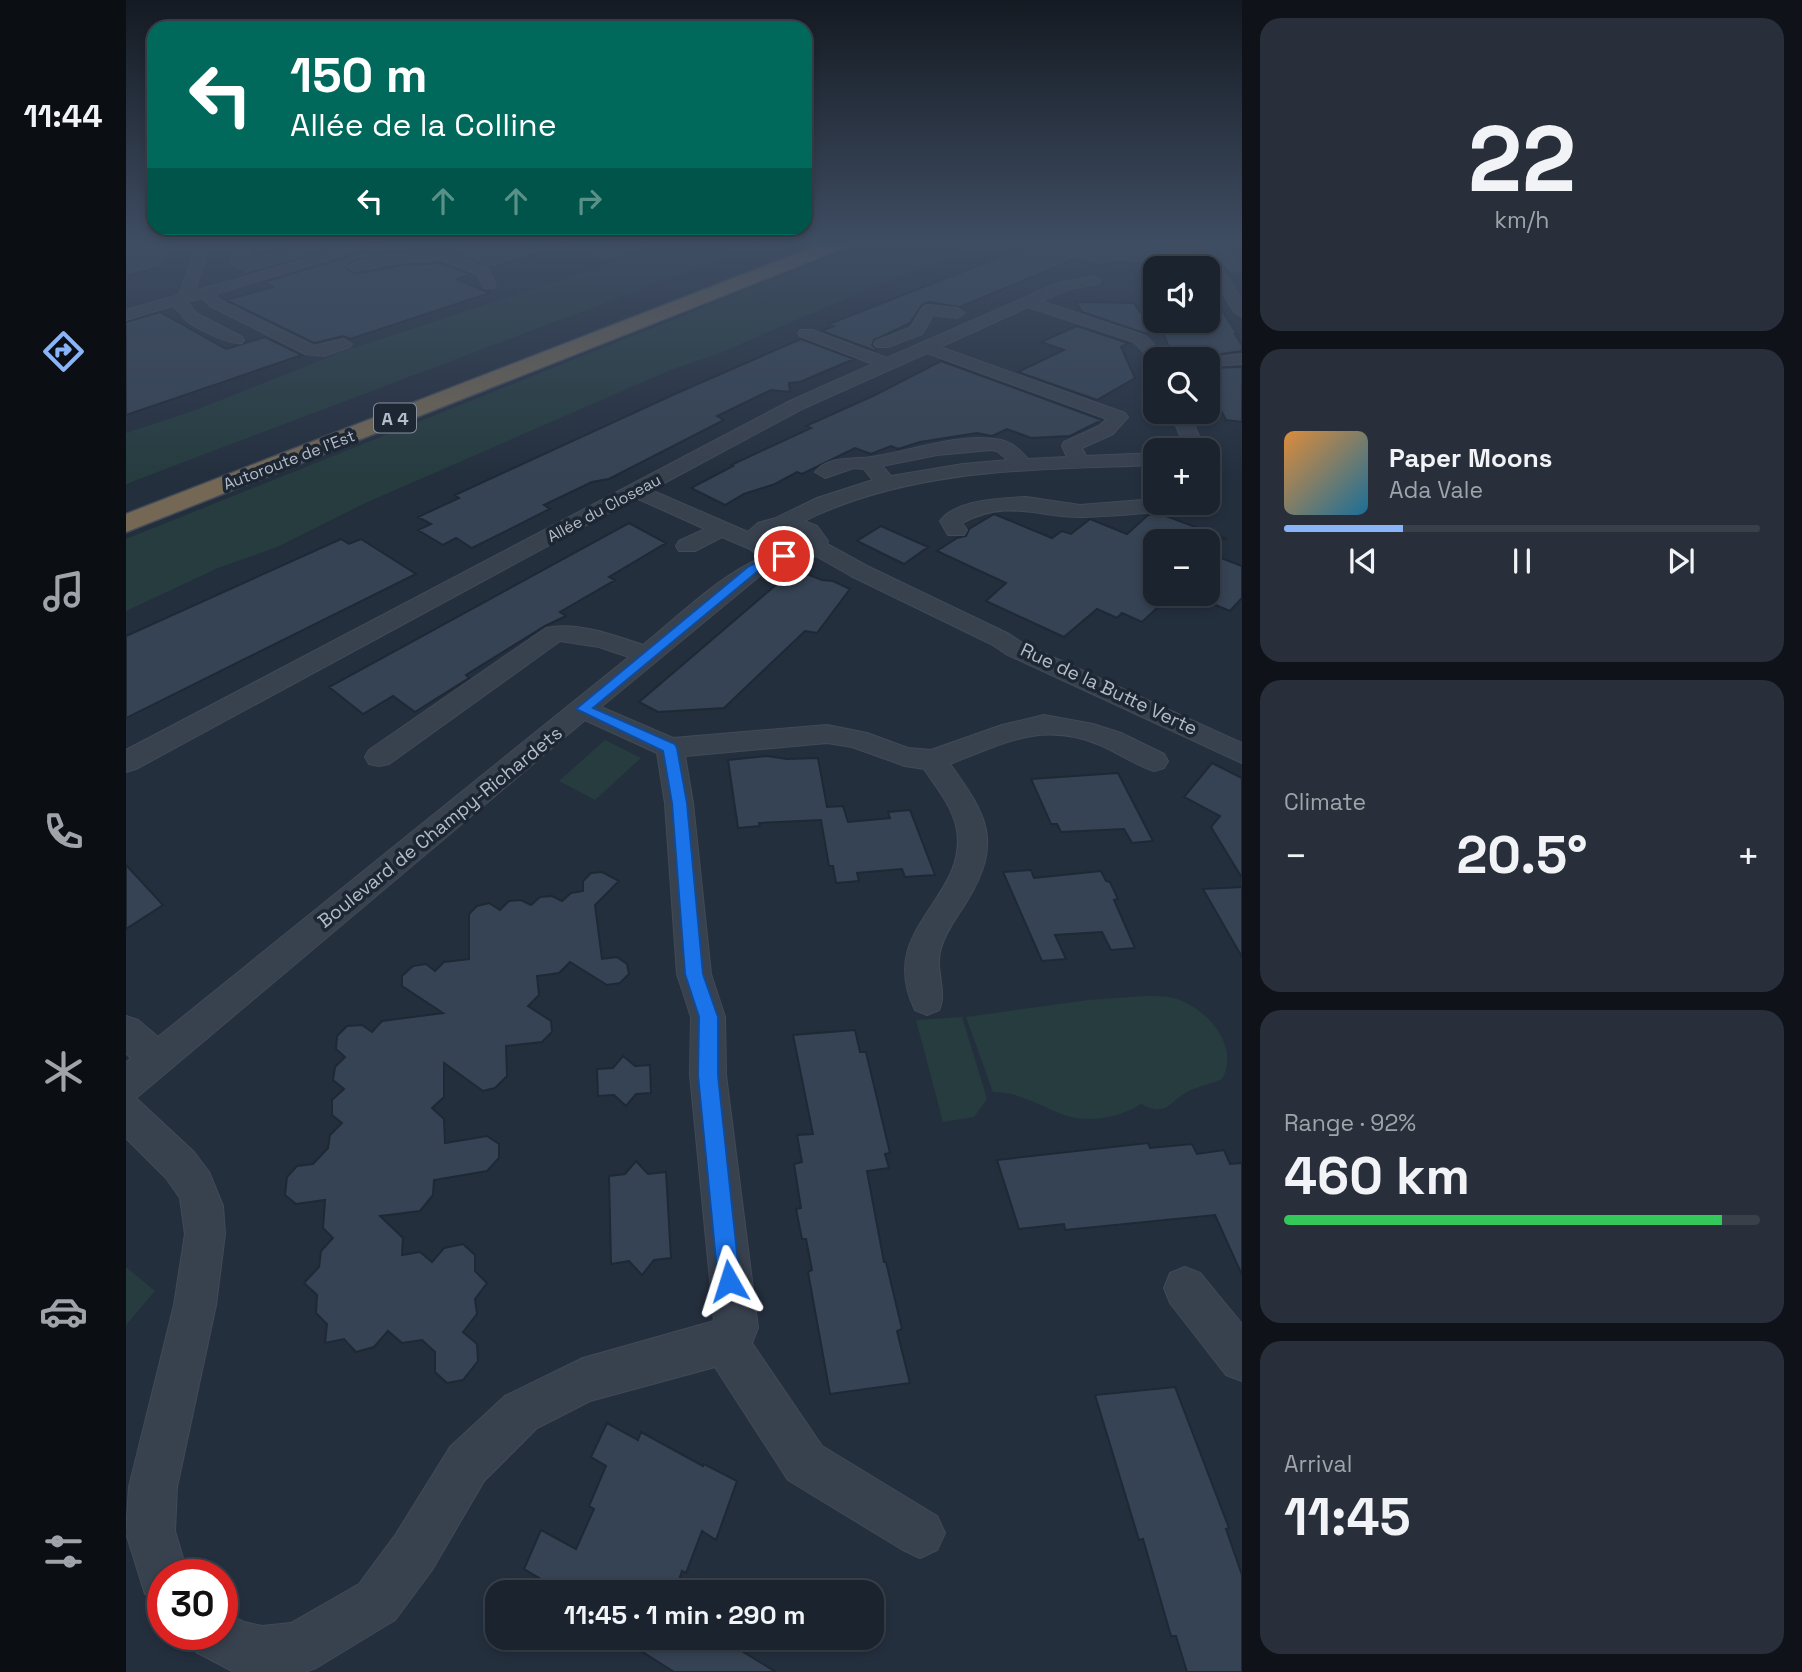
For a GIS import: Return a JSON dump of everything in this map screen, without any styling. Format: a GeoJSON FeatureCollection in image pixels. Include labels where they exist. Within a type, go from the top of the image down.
{"type":"FeatureCollection","features":[{"type":"Feature","properties":{"kind":"highway","name":"Autoroute de l’Est"},"geometry":{"type":"LineString","coordinates":[[558,334],[598,320]]}},
{"type":"Feature","properties":{"kind":"highway","name":"Autoroute de l’Est"},"geometry":{"type":"LineString","coordinates":[[126,524],[627,320]]}},
{"type":"Feature","properties":{"kind":"highway","name":"Autoroute de l’Est"},"geometry":{"type":"LineString","coordinates":[[253,450],[519,348]]}},
{"type":"Feature","properties":{"kind":"street"},"geometry":{"type":"LineString","coordinates":[[198,320],[236,340]]}},
{"type":"Feature","properties":{"kind":"street"},"geometry":{"type":"LineString","coordinates":[[249,320],[311,351],[324,351],[344,344]]}},
{"type":"Feature","properties":{"kind":"street"},"geometry":{"type":"LineString","coordinates":[[926,342],[927,320]]}},
{"type":"Feature","properties":{"kind":"street","name":"Allée du Closeau"},"geometry":{"type":"LineString","coordinates":[[126,762],[796,405],[883,355],[982,320]]}},
{"type":"Feature","properties":{"kind":"street"},"geometry":{"type":"LineString","coordinates":[[1084,320],[1140,338],[1146,347]]}},
{"type":"Feature","properties":{"kind":"street"},"geometry":{"type":"LineString","coordinates":[[806,333],[883,355],[896,339],[926,342],[1119,417],[1107,430],[1071,446],[1080,463]]}},
{"type":"Feature","properties":{"kind":"street"},"geometry":{"type":"LineString","coordinates":[[1220,360],[1242,359]]}},
{"type":"Feature","properties":{"kind":"street"},"geometry":{"type":"LineString","coordinates":[[825,472],[852,462],[870,464],[986,444],[1003,447],[1022,464]]}},
{"type":"Feature","properties":{"kind":"street","name":"Boulevard de Champy-Richardets"},"geometry":{"type":"LineString","coordinates":[[126,1085],[648,656],[764,542],[830,502],[858,490],[886,483],[940,472],[1022,464],[1143,460]]}},
{"type":"Feature","properties":{"kind":"street"},"geometry":{"type":"LineString","coordinates":[[870,464],[886,483]]}},
{"type":"Feature","properties":{"kind":"street","name":"Rue de la Butte Verte"},"geometry":{"type":"LineString","coordinates":[[636,491],[713,524],[764,542],[797,525],[803,547],[859,571],[1050,666],[1242,754]]}},
{"type":"Feature","properties":{"kind":"street","name":"Boulevard de Champy-Richardets"},"geometry":{"type":"LineString","coordinates":[[764,542],[803,547],[830,502]]}},
{"type":"Feature","properties":{"kind":"street"},"geometry":{"type":"LineString","coordinates":[[956,530],[950,521],[992,505],[1026,503],[1070,509],[1143,503]]}},
{"type":"Feature","properties":{"kind":"street"},"geometry":{"type":"LineString","coordinates":[[1038,522],[1070,509]]}},
{"type":"Feature","properties":{"kind":"street"},"geometry":{"type":"LineString","coordinates":[[687,546],[711,535],[713,524]]}},
{"type":"Feature","properties":{"kind":"street"},"geometry":{"type":"LineString","coordinates":[[379,757],[555,633],[624,645],[648,656]]}},
{"type":"Feature","properties":{"kind":"street"},"geometry":{"type":"LineString","coordinates":[[583,709],[670,748],[827,734],[857,739],[905,757],[933,760],[1012,731],[1044,724],[1084,730],[1111,739],[1154,761]]}},
{"type":"Feature","properties":{"kind":"street"},"geometry":{"type":"LineString","coordinates":[[238,1647],[261,1652],[297,1649],[377,1602],[414,1552],[467,1464],[521,1412],[583,1380],[725,1342],[736,1328],[708,1075],[710,1034],[705,1002],[694,974],[680,803],[670,748]]}},
{"type":"Feature","properties":{"kind":"street"},"geometry":{"type":"LineString","coordinates":[[927,1000],[920,968],[928,937],[963,883],[975,854],[972,829],[962,804],[933,760]]}},
{"type":"Feature","properties":{"kind":"street"},"geometry":{"type":"LineString","coordinates":[[126,1031],[157,1059]]}},
{"type":"Feature","properties":{"kind":"street"},"geometry":{"type":"LineString","coordinates":[[126,1112],[180,1165],[203,1206],[205,1234],[195,1305],[153,1487],[150,1531],[158,1559]]}},
{"type":"Feature","properties":{"kind":"street"},"geometry":{"type":"LineString","coordinates":[[1185,1288],[1242,1359]]}},
{"type":"Feature","properties":{"kind":"street"},"geometry":{"type":"LineString","coordinates":[[725,1342],[805,1463],[920,1533]]}},
{"type":"Feature","properties":{"kind":"green space"},"geometry":{"type":"Polygon","coordinates":[[[439,320],[560,320],[126,484],[126,433],[196,410],[344,351],[439,320]]]}},
{"type":"Feature","properties":{"kind":"green space"},"geometry":{"type":"Polygon","coordinates":[[[672,320],[796,320],[720,353],[668,371],[363,504],[277,547],[218,568],[126,611],[126,539],[672,320]]]}},
{"type":"Feature","properties":{"kind":"green space"},"geometry":{"type":"Polygon","coordinates":[[[778,531],[794,531],[801,536],[802,542],[791,548],[774,546],[768,537],[778,531]]]}},
{"type":"Feature","properties":{"kind":"green space"},"geometry":{"type":"Polygon","coordinates":[[[605,740],[641,758],[595,800],[559,781],[605,740]]]}},
{"type":"Feature","properties":{"kind":"green space"},"geometry":{"type":"Polygon","coordinates":[[[1145,996],[1177,999],[1200,1012],[1218,1031],[1224,1043],[1227,1067],[1222,1079],[1188,1091],[1162,1109],[1141,1104],[1105,1118],[1067,1116],[1022,1097],[993,1092],[966,1017],[1088,1000],[1145,996]]]}},
{"type":"Feature","properties":{"kind":"green space"},"geometry":{"type":"Polygon","coordinates":[[[962,1017],[987,1099],[974,1117],[943,1122],[916,1020],[962,1017]]]}},
{"type":"Feature","properties":{"kind":"green space"},"geometry":{"type":"Polygon","coordinates":[[[126,1267],[155,1291],[126,1325],[126,1267]]]}},
{"type":"Feature","properties":{"kind":"building"},"geometry":{"type":"Polygon","coordinates":[[[174,320],[226,349],[265,337],[302,355],[126,415],[126,322],[174,320]]]}},
{"type":"Feature","properties":{"kind":"building"},"geometry":{"type":"Polygon","coordinates":[[[267,320],[408,320],[350,339],[343,336],[314,343],[267,320]]]}},
{"type":"Feature","properties":{"kind":"building"},"geometry":{"type":"Polygon","coordinates":[[[839,320],[912,320],[874,340],[872,345],[877,350],[875,351],[822,331],[834,326],[829,324],[839,320]]]}},
{"type":"Feature","properties":{"kind":"building"},"geometry":{"type":"Polygon","coordinates":[[[1106,320],[1143,320],[1143,333],[1106,320]]]}},
{"type":"Feature","properties":{"kind":"building"},"geometry":{"type":"Polygon","coordinates":[[[1220,320],[1228,320],[1242,345],[1242,351],[1220,354],[1220,347],[1169,347],[1163,333],[1220,333],[1220,320]]]}},
{"type":"Feature","properties":{"kind":"building"},"geometry":{"type":"Polygon","coordinates":[[[1077,326],[1128,343],[1121,347],[1135,378],[1097,400],[1018,372],[1064,350],[1041,342],[1077,326]]]}},
{"type":"Feature","properties":{"kind":"building"},"geometry":{"type":"Polygon","coordinates":[[[801,339],[854,359],[800,382],[789,383],[790,392],[771,390],[717,416],[724,420],[609,479],[592,482],[544,505],[550,509],[472,548],[456,538],[443,545],[418,530],[431,524],[418,517],[459,498],[455,495],[801,339]]]}},
{"type":"Feature","properties":{"kind":"building"},"geometry":{"type":"Polygon","coordinates":[[[941,361],[1102,420],[1070,436],[1031,438],[1007,429],[992,436],[977,433],[920,442],[898,449],[891,446],[871,454],[855,448],[802,474],[797,472],[725,505],[691,488],[733,466],[731,465],[811,428],[806,426],[941,361]]]}},
{"type":"Feature","properties":{"kind":"building"},"geometry":{"type":"Polygon","coordinates":[[[1242,367],[1242,422],[1226,420],[1220,409],[1220,368],[1242,367]]]}},
{"type":"Feature","properties":{"kind":"building"},"geometry":{"type":"Polygon","coordinates":[[[994,514],[1052,538],[1062,531],[1071,534],[1090,519],[1127,534],[1148,515],[1164,515],[1201,529],[1143,529],[1143,606],[1159,606],[1142,622],[1122,613],[1117,618],[1097,609],[1064,637],[986,601],[1006,583],[937,551],[957,538],[966,536],[969,529],[994,514]]]}},
{"type":"Feature","properties":{"kind":"building"},"geometry":{"type":"Polygon","coordinates":[[[629,523],[666,543],[609,577],[615,580],[560,612],[566,616],[466,675],[469,678],[415,712],[393,696],[363,714],[329,687],[629,523]]]}},
{"type":"Feature","properties":{"kind":"building"},"geometry":{"type":"Polygon","coordinates":[[[881,526],[928,547],[904,564],[857,541],[881,526]]]}},
{"type":"Feature","properties":{"kind":"building"},"geometry":{"type":"Polygon","coordinates":[[[341,539],[349,544],[361,539],[416,574],[126,718],[126,636],[341,539]]]}},
{"type":"Feature","properties":{"kind":"building"},"geometry":{"type":"Polygon","coordinates":[[[1220,558],[1242,566],[1242,598],[1230,611],[1218,606],[1220,606],[1220,558]]]}},
{"type":"Feature","properties":{"kind":"building"},"geometry":{"type":"Polygon","coordinates":[[[799,571],[850,589],[817,633],[805,631],[724,708],[658,712],[639,702],[784,578],[790,579],[799,571]]]}},
{"type":"Feature","properties":{"kind":"building"},"geometry":{"type":"Polygon","coordinates":[[[767,756],[787,759],[818,758],[827,807],[843,806],[848,822],[890,818],[888,812],[910,810],[935,875],[905,877],[902,869],[857,873],[859,881],[836,883],[833,866],[829,866],[821,820],[759,823],[760,826],[738,828],[728,760],[767,756]]]}},
{"type":"Feature","properties":{"kind":"building"},"geometry":{"type":"Polygon","coordinates":[[[1212,763],[1242,778],[1242,878],[1211,827],[1220,816],[1184,797],[1212,763]]]}},
{"type":"Feature","properties":{"kind":"building"},"geometry":{"type":"Polygon","coordinates":[[[1118,773],[1153,841],[1132,843],[1124,829],[1061,832],[1057,824],[1051,824],[1031,779],[1118,773]]]}},
{"type":"Feature","properties":{"kind":"building"},"geometry":{"type":"Polygon","coordinates":[[[126,865],[163,905],[126,929],[126,865]]]}},
{"type":"Feature","properties":{"kind":"building"},"geometry":{"type":"Polygon","coordinates":[[[1031,870],[1034,878],[1101,871],[1118,899],[1114,900],[1135,948],[1111,950],[1102,932],[1055,935],[1066,959],[1042,961],[1003,872],[1031,870]]]}},
{"type":"Feature","properties":{"kind":"building"},"geometry":{"type":"Polygon","coordinates":[[[602,872],[619,881],[595,905],[602,959],[617,957],[627,964],[629,974],[620,983],[607,985],[570,962],[559,973],[537,976],[539,995],[528,1006],[551,1021],[552,1032],[542,1042],[506,1046],[507,1076],[495,1088],[483,1091],[444,1063],[444,1097],[432,1108],[444,1119],[445,1143],[487,1136],[499,1144],[499,1158],[487,1171],[434,1180],[433,1195],[420,1211],[380,1216],[403,1238],[402,1255],[420,1252],[432,1262],[444,1248],[463,1244],[475,1255],[475,1271],[487,1283],[475,1299],[477,1314],[463,1332],[477,1344],[478,1361],[463,1380],[447,1383],[435,1372],[435,1352],[422,1340],[402,1343],[388,1331],[374,1347],[356,1352],[344,1339],[325,1343],[327,1324],[316,1313],[317,1295],[304,1283],[319,1267],[321,1251],[333,1238],[323,1228],[325,1200],[296,1204],[285,1195],[287,1177],[297,1166],[313,1164],[328,1148],[330,1135],[342,1123],[332,1115],[332,1100],[344,1089],[333,1080],[335,1067],[345,1057],[336,1049],[337,1036],[347,1026],[362,1025],[372,1032],[382,1021],[443,1013],[402,986],[402,976],[413,966],[426,964],[435,971],[444,962],[469,959],[469,914],[477,906],[489,903],[500,910],[509,901],[521,900],[531,905],[540,897],[552,896],[562,901],[571,893],[583,891],[583,881],[591,873],[602,872]]]}},
{"type":"Feature","properties":{"kind":"building"},"geometry":{"type":"Polygon","coordinates":[[[1242,887],[1242,957],[1203,889],[1242,887]]]}},
{"type":"Feature","properties":{"kind":"building"},"geometry":{"type":"Polygon","coordinates":[[[855,1030],[860,1052],[866,1052],[890,1153],[885,1154],[889,1168],[867,1171],[884,1262],[902,1329],[897,1331],[910,1383],[830,1394],[808,1272],[812,1270],[796,1209],[801,1208],[794,1164],[802,1162],[797,1135],[813,1134],[793,1035],[855,1030]]]}},
{"type":"Feature","properties":{"kind":"building"},"geometry":{"type":"Polygon","coordinates":[[[623,1056],[635,1066],[650,1065],[651,1093],[636,1094],[626,1106],[614,1095],[598,1096],[597,1069],[613,1068],[623,1056]]]}},
{"type":"Feature","properties":{"kind":"building"},"geometry":{"type":"Polygon","coordinates":[[[1148,1143],[1150,1148],[1192,1144],[1197,1154],[1224,1150],[1230,1164],[1242,1163],[1242,1275],[1215,1215],[1065,1230],[1064,1224],[1019,1229],[997,1160],[1148,1143]]]}},
{"type":"Feature","properties":{"kind":"building"},"geometry":{"type":"Polygon","coordinates":[[[636,1161],[648,1174],[666,1172],[671,1258],[654,1260],[642,1275],[629,1261],[611,1264],[609,1176],[625,1174],[636,1161]]]}},
{"type":"Feature","properties":{"kind":"building"},"geometry":{"type":"Polygon","coordinates":[[[1175,1387],[1229,1528],[1226,1529],[1242,1575],[1242,1672],[1187,1672],[1176,1636],[1171,1636],[1143,1539],[1139,1540],[1095,1395],[1175,1387]]]}},
{"type":"Feature","properties":{"kind":"building"},"geometry":{"type":"Polygon","coordinates":[[[607,1423],[638,1440],[641,1432],[737,1481],[716,1540],[702,1531],[686,1573],[682,1571],[679,1580],[543,1580],[524,1569],[541,1530],[576,1549],[594,1509],[589,1506],[606,1466],[591,1457],[607,1423]]]}},
{"type":"Feature","properties":{"kind":"building"},"geometry":{"type":"Polygon","coordinates":[[[640,1650],[740,1650],[776,1672],[674,1672],[640,1650]]]}},
{"type":"Feature","properties":{"kind":"route"},"geometry":{"type":"LineString","coordinates":[[729,1281],[708,1075],[709,1017],[694,974],[680,803],[670,748],[583,709],[731,586],[754,569],[784,556]]}}]}
